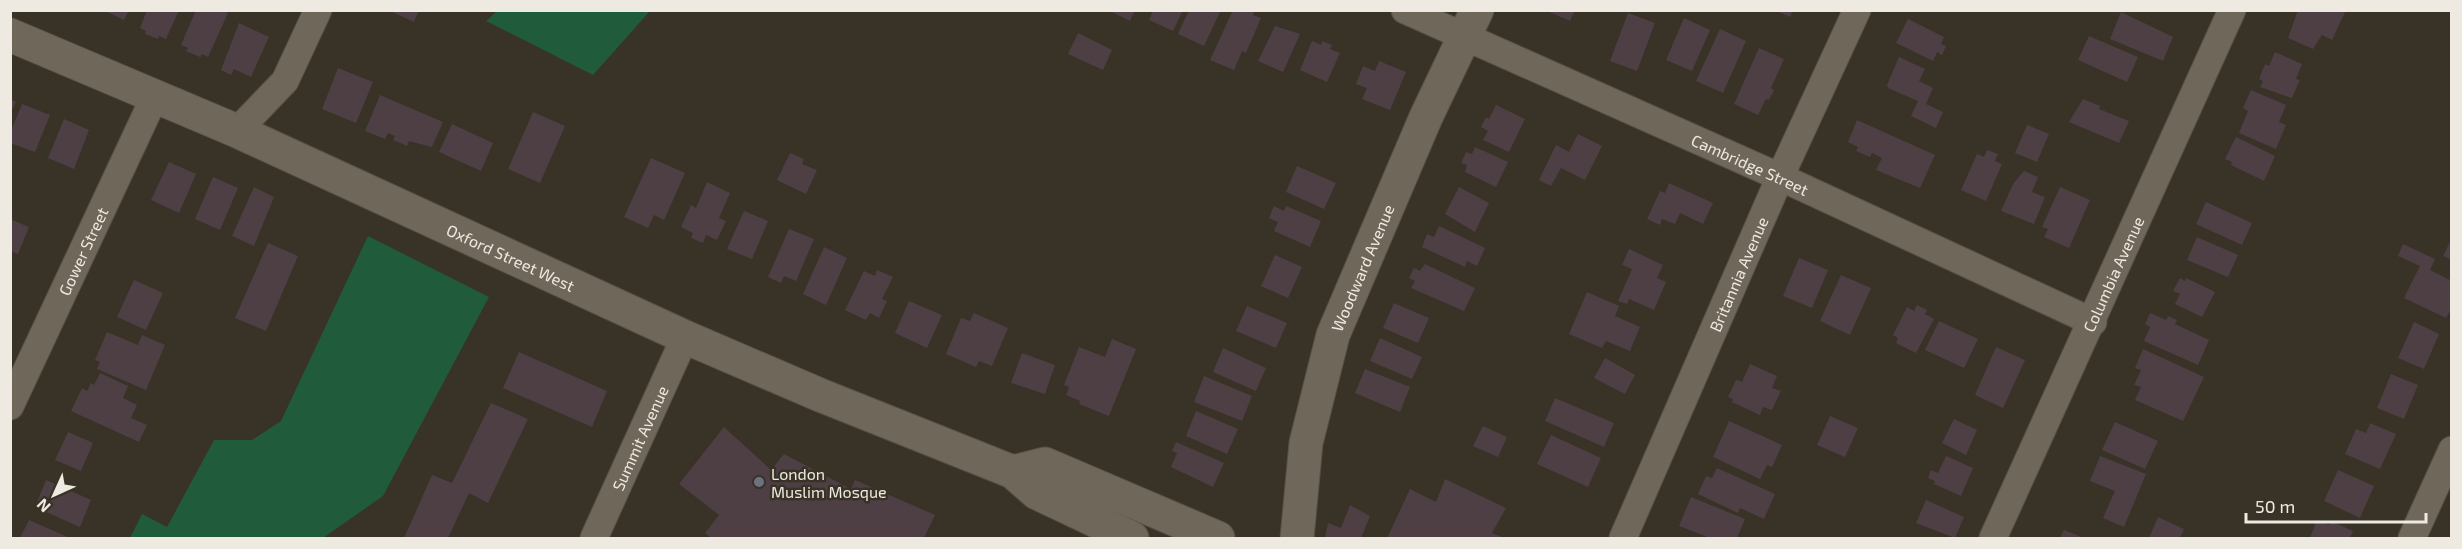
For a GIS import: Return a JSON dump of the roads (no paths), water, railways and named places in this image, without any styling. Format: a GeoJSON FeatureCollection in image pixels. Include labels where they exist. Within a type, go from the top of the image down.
{"type":"FeatureCollection","features":[{"type":"Feature","properties":{"kind":"main road","name":"Woodward Avenue"},"geometry":{"type":"LineString","coordinates":[[1298,538],[1306,443],[1333,335],[1471,23]]}},
{"type":"Feature","properties":{"kind":"main road","name":"Oxford Street West"},"geometry":{"type":"LineString","coordinates":[[10,35],[237,131],[685,338],[1013,472],[1037,493],[1132,538]]}},
{"type":"Feature","properties":{"kind":"main road"},"geometry":{"type":"LineString","coordinates":[[1013,472],[1045,464],[1218,538]]}},
{"type":"Feature","properties":{"kind":"street"},"geometry":{"type":"LineString","coordinates":[[237,131],[285,81],[318,10]]}},
{"type":"Feature","properties":{"kind":"street","name":"Cambridge Street"},"geometry":{"type":"LineString","coordinates":[[1405,10],[1471,23],[1780,177],[2092,322]]}},
{"type":"Feature","properties":{"kind":"street","name":"Britannia Avenue"},"geometry":{"type":"LineString","coordinates":[[1623,538],[1780,177],[1857,10]]}},
{"type":"Feature","properties":{"kind":"street","name":"Columbia Avenue"},"geometry":{"type":"LineString","coordinates":[[1993,538],[2232,10]]}},
{"type":"Feature","properties":{"kind":"street","name":"Gower Street"},"geometry":{"type":"LineString","coordinates":[[10,406],[155,96]]}},
{"type":"Feature","properties":{"kind":"street","name":"Summit Avenue"},"geometry":{"type":"LineString","coordinates":[[594,538],[685,338]]}},
{"type":"Feature","properties":{"kind":"street"},"geometry":{"type":"LineString","coordinates":[[2412,538],[2451,450]]}},
{"type":"Feature","properties":{"kind":"place","name":"London Muslim Mosque"},"geometry":{"type":"Point","coordinates":[759,482]}}]}
